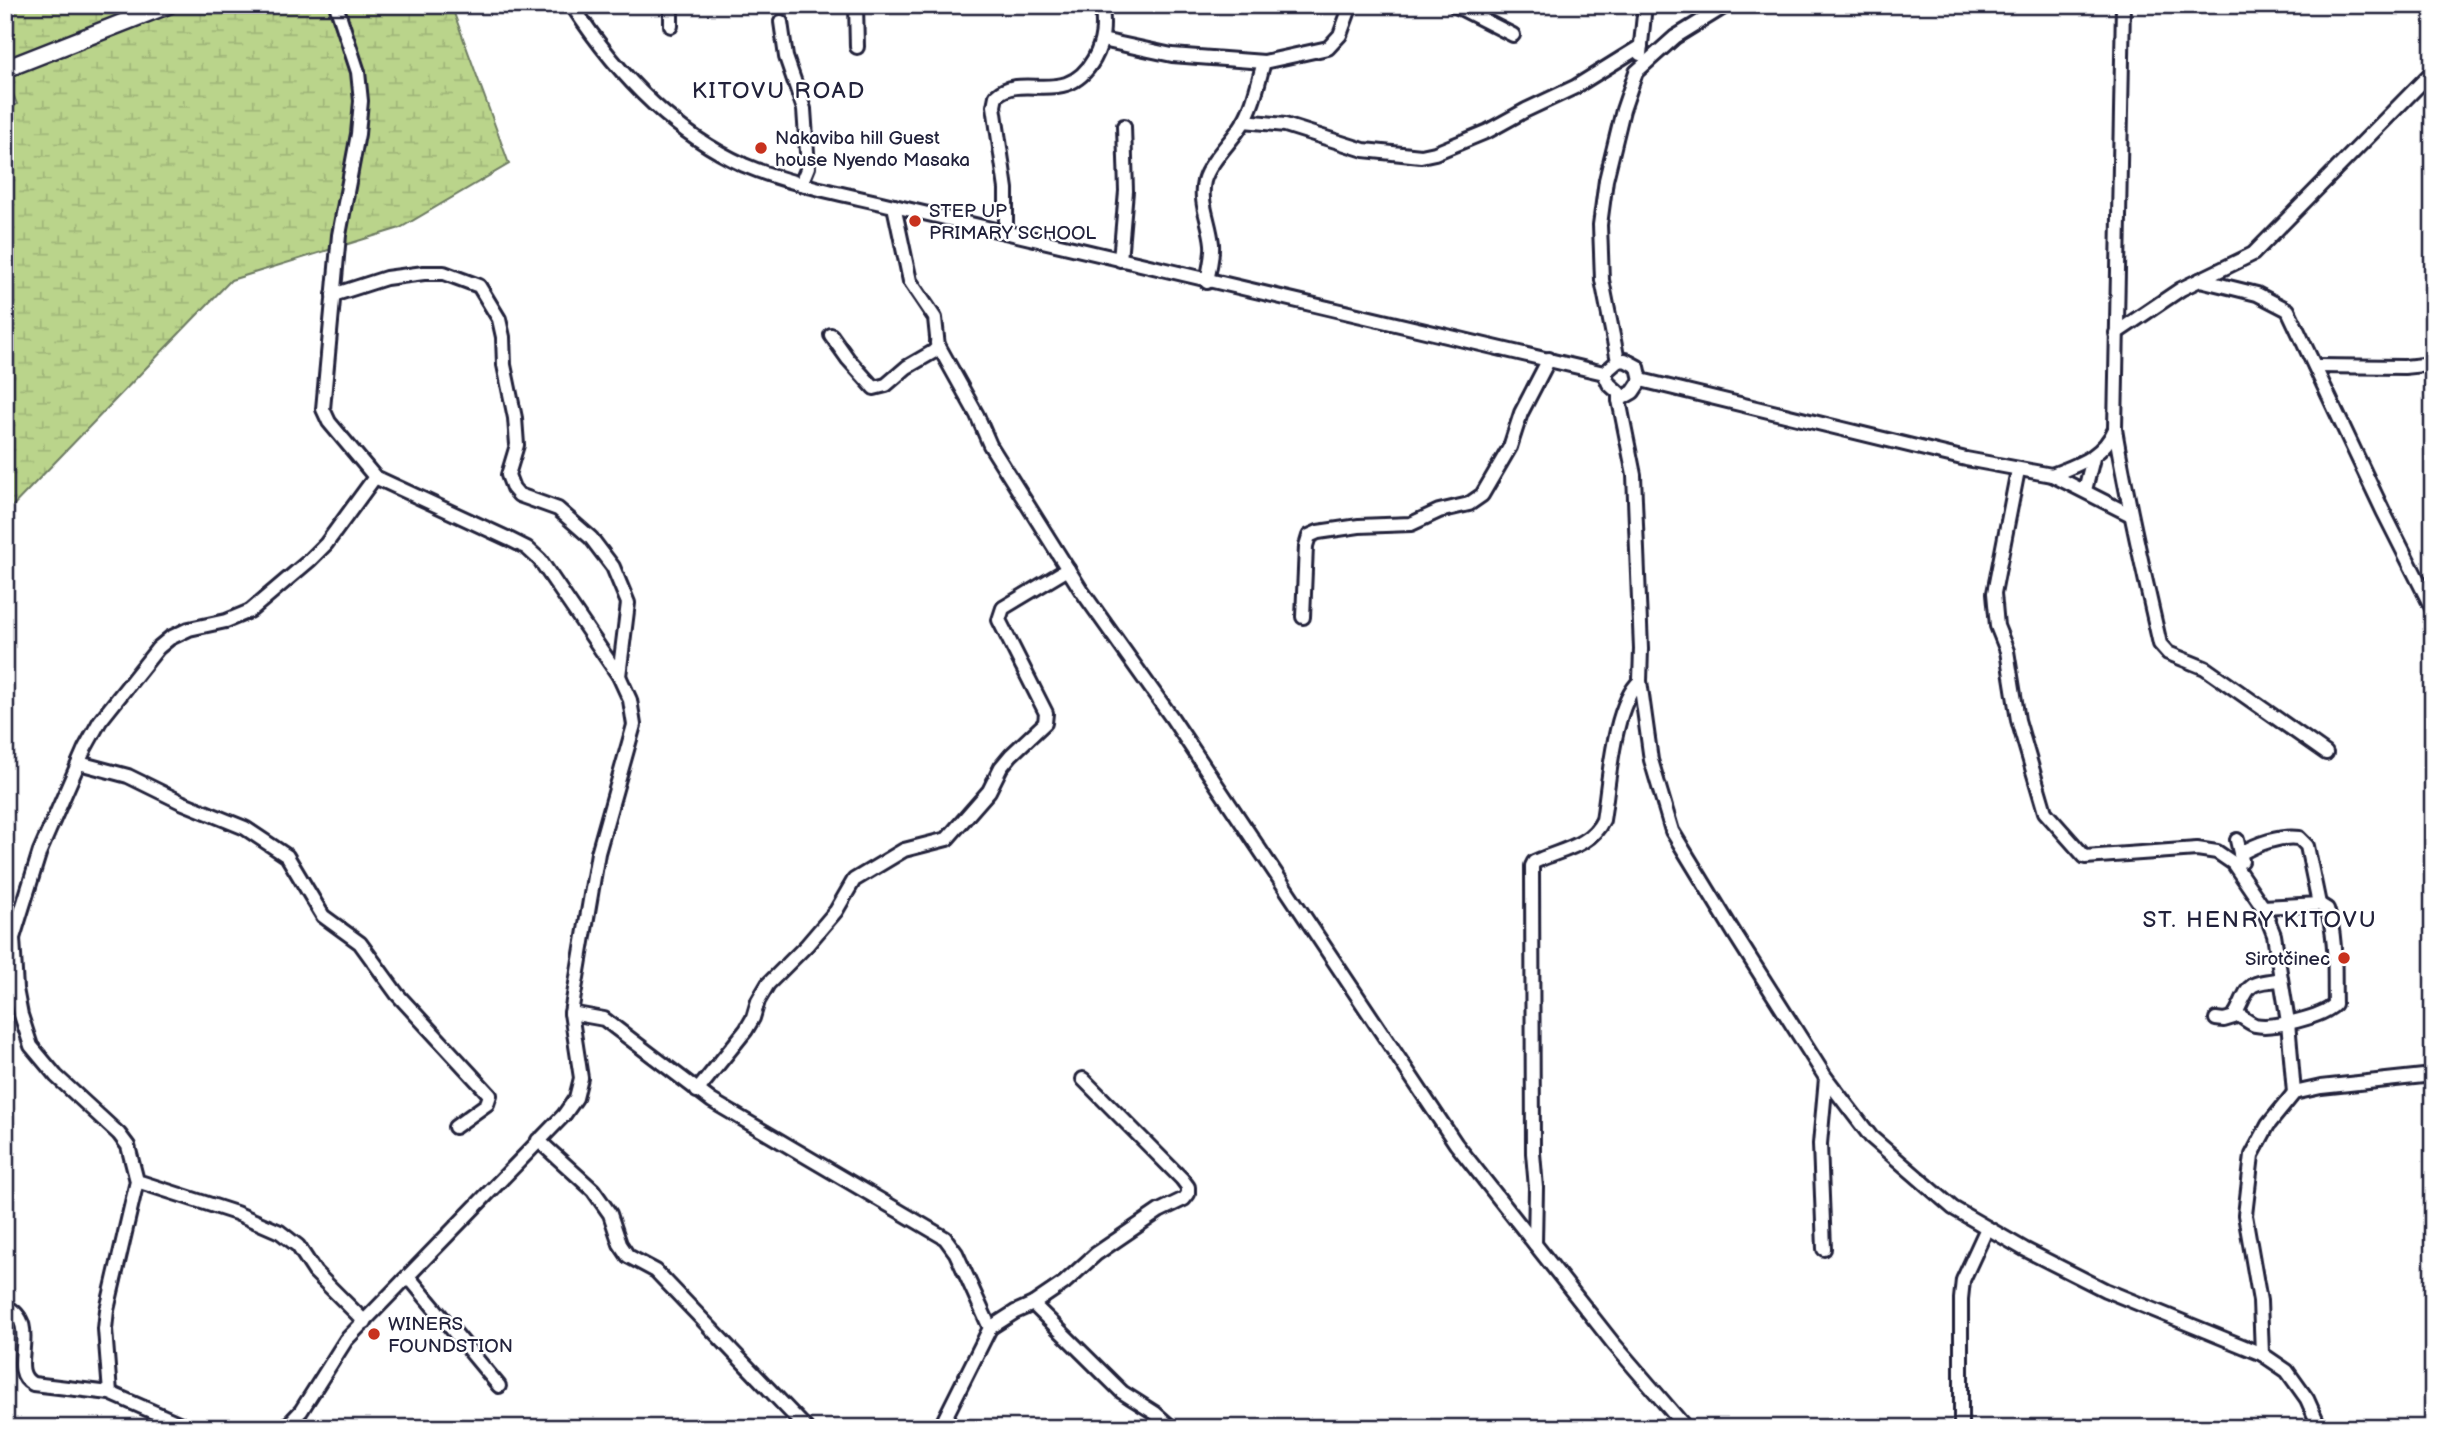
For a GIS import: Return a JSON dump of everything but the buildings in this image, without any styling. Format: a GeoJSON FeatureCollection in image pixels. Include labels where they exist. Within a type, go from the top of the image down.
{"type":"FeatureCollection","features":[{"type":"Feature","properties":{"kind":"main road"},"geometry":{"type":"LineString","coordinates":[[5,69],[168,5]]}},
{"type":"Feature","properties":{"kind":"street"},"geometry":{"type":"LineString","coordinates":[[309,1428],[289,1424],[346,1340],[564,1115],[576,1098],[581,1078],[570,1013],[598,853],[634,725],[630,700],[619,676],[540,560],[527,548],[375,477],[329,422],[323,409],[339,235],[358,134],[361,100],[358,72],[336,5]]}},
{"type":"Feature","properties":{"kind":"street"},"geometry":{"type":"LineString","coordinates":[[572,5],[624,73],[672,122],[744,165],[801,184],[1207,282],[1604,373]]}},
{"type":"Feature","properties":{"kind":"street"},"geometry":{"type":"LineString","coordinates":[[671,5],[671,26]]}},
{"type":"Feature","properties":{"kind":"street"},"geometry":{"type":"LineString","coordinates":[[856,5],[857,47]]}},
{"type":"Feature","properties":{"kind":"street"},"geometry":{"type":"LineString","coordinates":[[1006,232],[1006,189],[995,115],[996,96],[1008,89],[1074,82],[1086,72],[1102,40],[1102,5]]}},
{"type":"Feature","properties":{"kind":"street"},"geometry":{"type":"LineString","coordinates":[[1102,40],[1172,55],[1264,62],[1328,48],[1340,35],[1351,5]]}},
{"type":"Feature","properties":{"kind":"street"},"geometry":{"type":"LineString","coordinates":[[1454,5],[1513,35]]}},
{"type":"Feature","properties":{"kind":"street"},"geometry":{"type":"LineString","coordinates":[[1618,361],[1601,273],[1600,212],[1616,133],[1642,46],[1645,5]]}},
{"type":"Feature","properties":{"kind":"street"},"geometry":{"type":"LineString","coordinates":[[1636,72],[1675,37],[1727,5]]}},
{"type":"Feature","properties":{"kind":"street"},"geometry":{"type":"LineString","coordinates":[[2052,475],[2093,458],[2110,441],[2115,429],[2123,5]]}},
{"type":"Feature","properties":{"kind":"street"},"geometry":{"type":"LineString","coordinates":[[781,22],[786,57],[804,109],[808,167],[801,184]]}},
{"type":"Feature","properties":{"kind":"street"},"geometry":{"type":"LineString","coordinates":[[1244,121],[1285,125],[1364,150],[1421,156],[1488,131],[1575,87],[1642,46]]}},
{"type":"Feature","properties":{"kind":"street"},"geometry":{"type":"LineString","coordinates":[[1207,282],[1212,241],[1202,191],[1206,176],[1251,108],[1264,62]]}},
{"type":"Feature","properties":{"kind":"street"},"geometry":{"type":"LineString","coordinates":[[2116,333],[2200,279],[2253,254],[2433,71]]}},
{"type":"Feature","properties":{"kind":"street"},"geometry":{"type":"LineString","coordinates":[[1120,260],[1126,191],[1124,126]]}},
{"type":"Feature","properties":{"kind":"street"},"geometry":{"type":"LineString","coordinates":[[831,335],[874,388],[886,385],[907,367],[938,347],[935,318],[910,281],[894,206]]}},
{"type":"Feature","properties":{"kind":"street"},"geometry":{"type":"LineString","coordinates":[[332,295],[386,278],[424,273],[444,273],[479,286],[499,319],[503,337],[504,365],[515,418],[517,445],[508,474],[513,488],[519,495],[558,509],[591,538],[613,567],[628,603],[619,676]]}},
{"type":"Feature","properties":{"kind":"street"},"geometry":{"type":"LineString","coordinates":[[2200,279],[2257,294],[2288,310],[2433,610]]}},
{"type":"Feature","properties":{"kind":"street"},"geometry":{"type":"LineString","coordinates":[[937,343],[977,415],[990,445],[1068,569],[1107,629],[1172,718],[1456,1144],[1613,1343],[1686,1428]]}},
{"type":"Feature","properties":{"kind":"street"},"geometry":{"type":"LineString","coordinates":[[1303,617],[1306,546],[1309,536],[1318,532],[1359,526],[1411,524],[1439,511],[1469,504],[1482,495],[1510,447],[1521,413],[1549,359]]}},
{"type":"Feature","properties":{"kind":"street"},"geometry":{"type":"LineString","coordinates":[[1604,373],[1618,361],[1632,362],[1638,367],[1641,380],[1638,387],[1619,400]]}},
{"type":"Feature","properties":{"kind":"street"},"geometry":{"type":"LineString","coordinates":[[2315,366],[2404,367],[2433,364]]}},
{"type":"Feature","properties":{"kind":"street"},"geometry":{"type":"LineString","coordinates":[[1604,373],[1609,384],[1619,393],[1634,475],[1640,681],[1651,760],[1672,831],[1826,1078],[1871,1137],[1953,1208],[2105,1290],[2262,1354],[2287,1371],[2307,1399],[2320,1428]]}},
{"type":"Feature","properties":{"kind":"street"},"geometry":{"type":"LineString","coordinates":[[1641,380],[2018,470],[2052,475],[2129,514]]}},
{"type":"Feature","properties":{"kind":"street"},"geometry":{"type":"LineString","coordinates":[[2115,429],[2129,514],[2145,570],[2160,645],[2168,653],[2205,668],[2326,753]]}},
{"type":"Feature","properties":{"kind":"street"},"geometry":{"type":"LineString","coordinates":[[2085,490],[2093,458]]}},
{"type":"Feature","properties":{"kind":"street"},"geometry":{"type":"LineString","coordinates":[[2018,470],[1994,593],[1997,626],[2007,651],[2018,720],[2045,812],[2085,857],[2197,849],[2217,852],[2232,863],[2263,907],[2274,935],[2288,1022],[2294,1093]]}},
{"type":"Feature","properties":{"kind":"street"},"geometry":{"type":"LineString","coordinates":[[5,953],[13,938],[40,850],[100,721],[158,648],[170,638],[189,629],[226,621],[250,611],[310,560],[326,544],[375,477]]}},
{"type":"Feature","properties":{"kind":"street"},"geometry":{"type":"LineString","coordinates":[[697,1091],[746,1030],[768,984],[836,911],[854,880],[904,850],[947,839],[989,791],[1001,767],[1045,723],[1046,713],[999,620],[999,615],[1003,608],[1068,569]]}},
{"type":"Feature","properties":{"kind":"street"},"geometry":{"type":"LineString","coordinates":[[1535,1244],[1532,866],[1534,862],[1588,841],[1598,831],[1603,820],[1621,714],[1630,694],[1640,681]]}},
{"type":"Feature","properties":{"kind":"street"},"geometry":{"type":"LineString","coordinates":[[79,762],[128,776],[181,802],[245,828],[287,856],[323,916],[360,943],[397,994],[490,1095],[487,1104],[455,1128]]}},
{"type":"Feature","properties":{"kind":"street"},"geometry":{"type":"LineString","coordinates":[[2247,882],[2239,847],[2299,838],[2307,846],[2319,904]]}},
{"type":"Feature","properties":{"kind":"street"},"geometry":{"type":"LineString","coordinates":[[2236,1013],[2255,1024],[2272,1026],[2317,1015],[2331,1009],[2335,1004],[2331,919],[2327,909],[2319,904],[2263,907]]}},
{"type":"Feature","properties":{"kind":"street"},"geometry":{"type":"LineString","coordinates":[[13,938],[16,989],[31,1046],[56,1076],[119,1134],[128,1146],[137,1181],[107,1310],[110,1394]]}},
{"type":"Feature","properties":{"kind":"street"},"geometry":{"type":"LineString","coordinates":[[2216,1019],[2234,1017],[2245,990],[2260,981],[2281,979]]}},
{"type":"Feature","properties":{"kind":"street"},"geometry":{"type":"LineString","coordinates":[[570,1013],[604,1019],[697,1091],[945,1238],[956,1253],[990,1328]]}},
{"type":"Feature","properties":{"kind":"street"},"geometry":{"type":"LineString","coordinates":[[2262,1354],[2260,1301],[2245,1215],[2252,1155],[2268,1125],[2294,1093],[2321,1087],[2433,1075]]}},
{"type":"Feature","properties":{"kind":"street"},"geometry":{"type":"LineString","coordinates":[[1824,1249],[1820,1144],[1826,1078]]}},
{"type":"Feature","properties":{"kind":"street"},"geometry":{"type":"LineString","coordinates":[[940,1428],[990,1328],[1033,1304],[1064,1283],[1096,1254],[1188,1194],[1188,1187],[1182,1179],[1083,1079]]}},
{"type":"Feature","properties":{"kind":"street"},"geometry":{"type":"LineString","coordinates":[[538,1140],[593,1190],[610,1214],[620,1244],[628,1256],[656,1271],[806,1428]]}},
{"type":"Feature","properties":{"kind":"street"},"geometry":{"type":"LineString","coordinates":[[137,1181],[236,1213],[280,1232],[298,1246],[315,1272],[365,1322]]}},
{"type":"Feature","properties":{"kind":"street"},"geometry":{"type":"LineString","coordinates":[[1961,1428],[1963,1280],[1987,1228]]}},
{"type":"Feature","properties":{"kind":"street"},"geometry":{"type":"LineString","coordinates":[[404,1280],[412,1281],[499,1386]]}},
{"type":"Feature","properties":{"kind":"street"},"geometry":{"type":"LineString","coordinates":[[1033,1304],[1122,1392],[1155,1413],[1172,1428]]}},
{"type":"Feature","properties":{"kind":"street"},"geometry":{"type":"LineString","coordinates":[[5,1306],[18,1315],[21,1321],[25,1337],[22,1371],[28,1381],[33,1384],[110,1394],[190,1428]]}},
{"type":"Feature","properties":{"kind":"green space"},"geometry":{"type":"Polygon","coordinates":[[[5,5],[451,5],[509,164],[400,228],[231,280],[5,514],[5,112],[17,104],[5,75],[5,5]]]}},
{"type":"Feature","properties":{"kind":"place","name":"Nakaviba hill Guest house Nyendo Masaka"},"geometry":{"type":"Point","coordinates":[761,148]}},
{"type":"Feature","properties":{"kind":"place","name":"STEP UP PRIMARY SCHOOL"},"geometry":{"type":"Point","coordinates":[915,221]}},
{"type":"Feature","properties":{"kind":"place","name":"Sirotčinec"},"geometry":{"type":"Point","coordinates":[2344,958]}},
{"type":"Feature","properties":{"kind":"place","name":"WINERS FOUNDSTION"},"geometry":{"type":"Point","coordinates":[374,1334]}},
{"type":"Feature","properties":{"kind":"district","name":"KITOVU ROAD"},"geometry":{"type":"Point","coordinates":[779,90]}},
{"type":"Feature","properties":{"kind":"district","name":"ST. HENRY KITOVU"},"geometry":{"type":"Point","coordinates":[2260,919]}}]}
